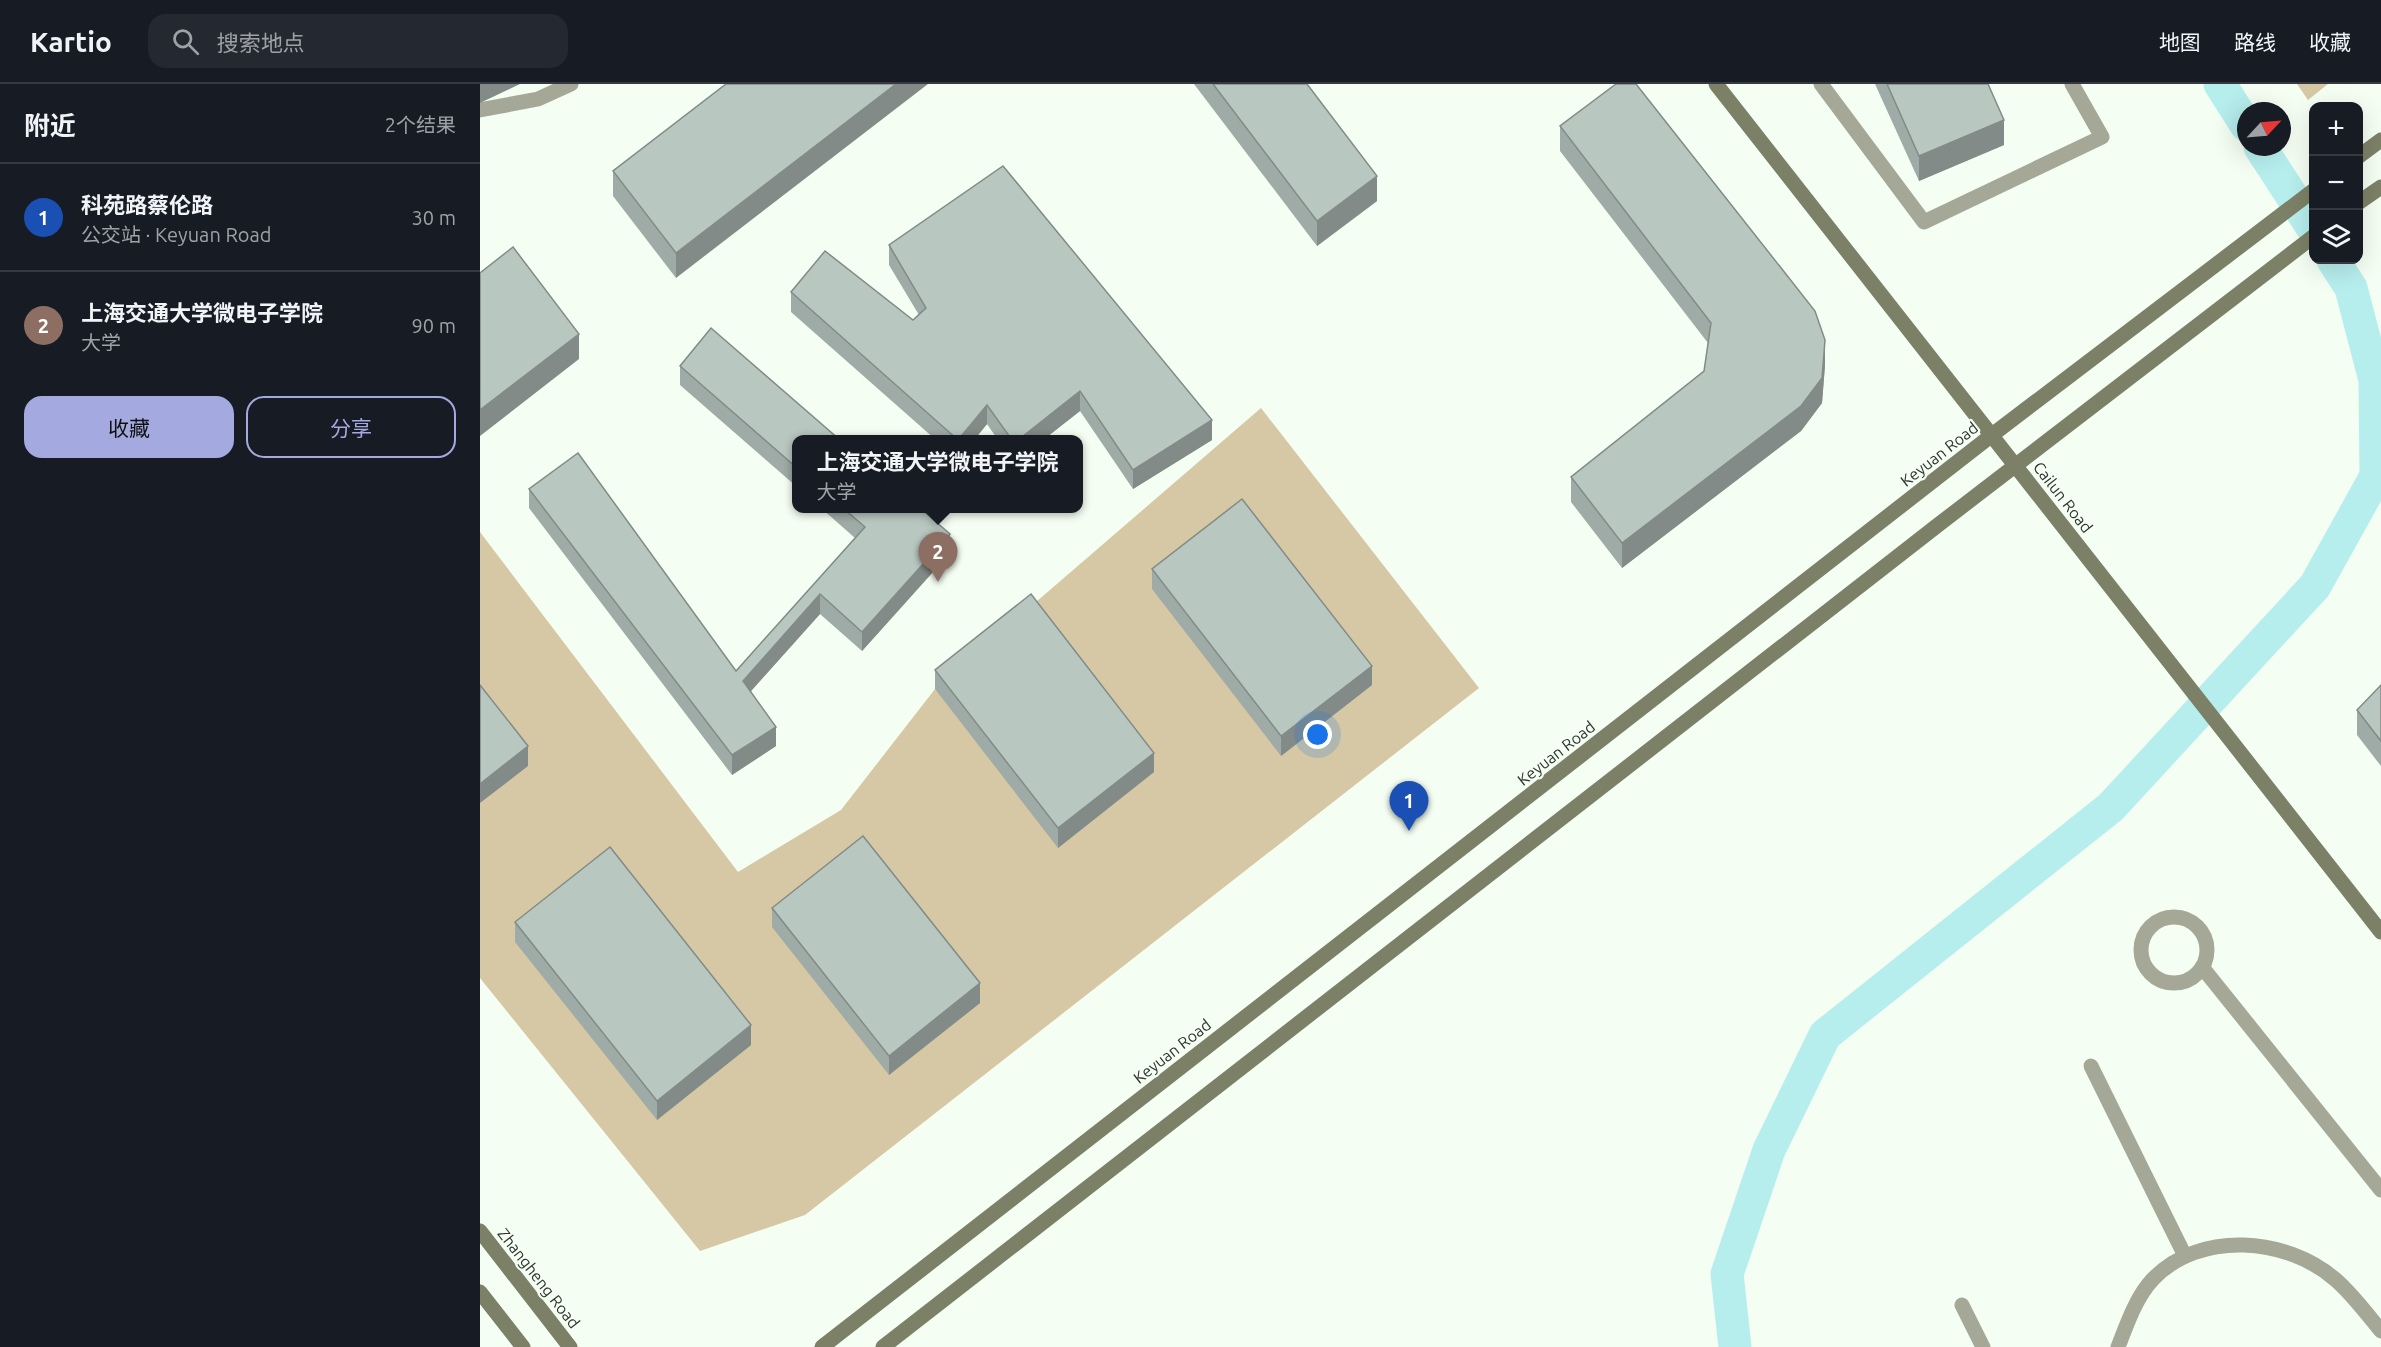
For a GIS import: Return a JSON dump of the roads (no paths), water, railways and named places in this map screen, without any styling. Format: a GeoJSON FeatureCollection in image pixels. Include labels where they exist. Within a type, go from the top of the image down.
{"type":"FeatureCollection","features":[{"type":"Feature","properties":{"kind":"street","name":"Cailun Road"},"geometry":{"type":"LineString","coordinates":[[1716,84],[2381,932]]}},
{"type":"Feature","properties":{"kind":"street"},"geometry":{"type":"LineString","coordinates":[[2363,153],[2381,140]]}},
{"type":"Feature","properties":{"kind":"street"},"geometry":{"type":"LineString","coordinates":[[2363,199],[2381,186]]}},
{"type":"Feature","properties":{"kind":"street","name":"Keyuan Road"},"geometry":{"type":"LineString","coordinates":[[822,1347],[1992,435],[2309,193]]}},
{"type":"Feature","properties":{"kind":"street"},"geometry":{"type":"LineString","coordinates":[[883,1347],[2015,465],[2309,239]]}},
{"type":"Feature","properties":{"kind":"street","name":"Zhangheng Road"},"geometry":{"type":"LineString","coordinates":[[480,1231],[570,1347]]}},
{"type":"Feature","properties":{"kind":"street"},"geometry":{"type":"LineString","coordinates":[[480,1292],[523,1347]]}},
{"type":"Feature","properties":{"kind":"lane"},"geometry":{"type":"LineString","coordinates":[[480,110],[537,99],[571,84]]}},
{"type":"Feature","properties":{"kind":"lane"},"geometry":{"type":"LineString","coordinates":[[1821,84],[1924,222],[2102,137],[2072,84]]}},
{"type":"Feature","properties":{"kind":"lane"},"geometry":{"type":"LineString","coordinates":[[2171,917],[2191,922],[2199,928],[2207,947],[2202,967],[2194,976],[2173,983],[2152,974],[2141,954],[2141,943],[2146,932],[2161,919],[2171,917]]}},
{"type":"Feature","properties":{"kind":"lane"},"geometry":{"type":"LineString","coordinates":[[2202,967],[2381,1190]]}},
{"type":"Feature","properties":{"kind":"lane"},"geometry":{"type":"LineString","coordinates":[[2091,1066],[2185,1256]]}},
{"type":"Feature","properties":{"kind":"lane"},"geometry":{"type":"LineString","coordinates":[[2118,1347],[2130,1315],[2152,1280],[2178,1258],[2206,1247],[2241,1245],[2278,1250],[2308,1260],[2336,1279],[2381,1331]]}},
{"type":"Feature","properties":{"kind":"lane"},"geometry":{"type":"LineString","coordinates":[[1962,1305],[1983,1347]]}},
{"type":"Feature","properties":{"kind":"waterway"},"geometry":{"type":"LineString","coordinates":[[2220,84],[2237,111]]}},
{"type":"Feature","properties":{"kind":"waterway"},"geometry":{"type":"LineString","coordinates":[[2266,156],[2309,222]]}},
{"type":"Feature","properties":{"kind":"waterway"},"geometry":{"type":"LineString","coordinates":[[1735,1347],[1727,1274],[1769,1150],[1825,1035],[2111,807],[2315,586],[2376,476],[2375,380],[2351,288],[2336,264]]}},
{"type":"Feature","properties":{"kind":"place","name":"上海交通大学微电子学院"},"geometry":{"type":"Point","coordinates":[938,582]}},
{"type":"Feature","properties":{"kind":"place","name":"科苑路蔡伦路"},"geometry":{"type":"Point","coordinates":[1409,831]}}]}
